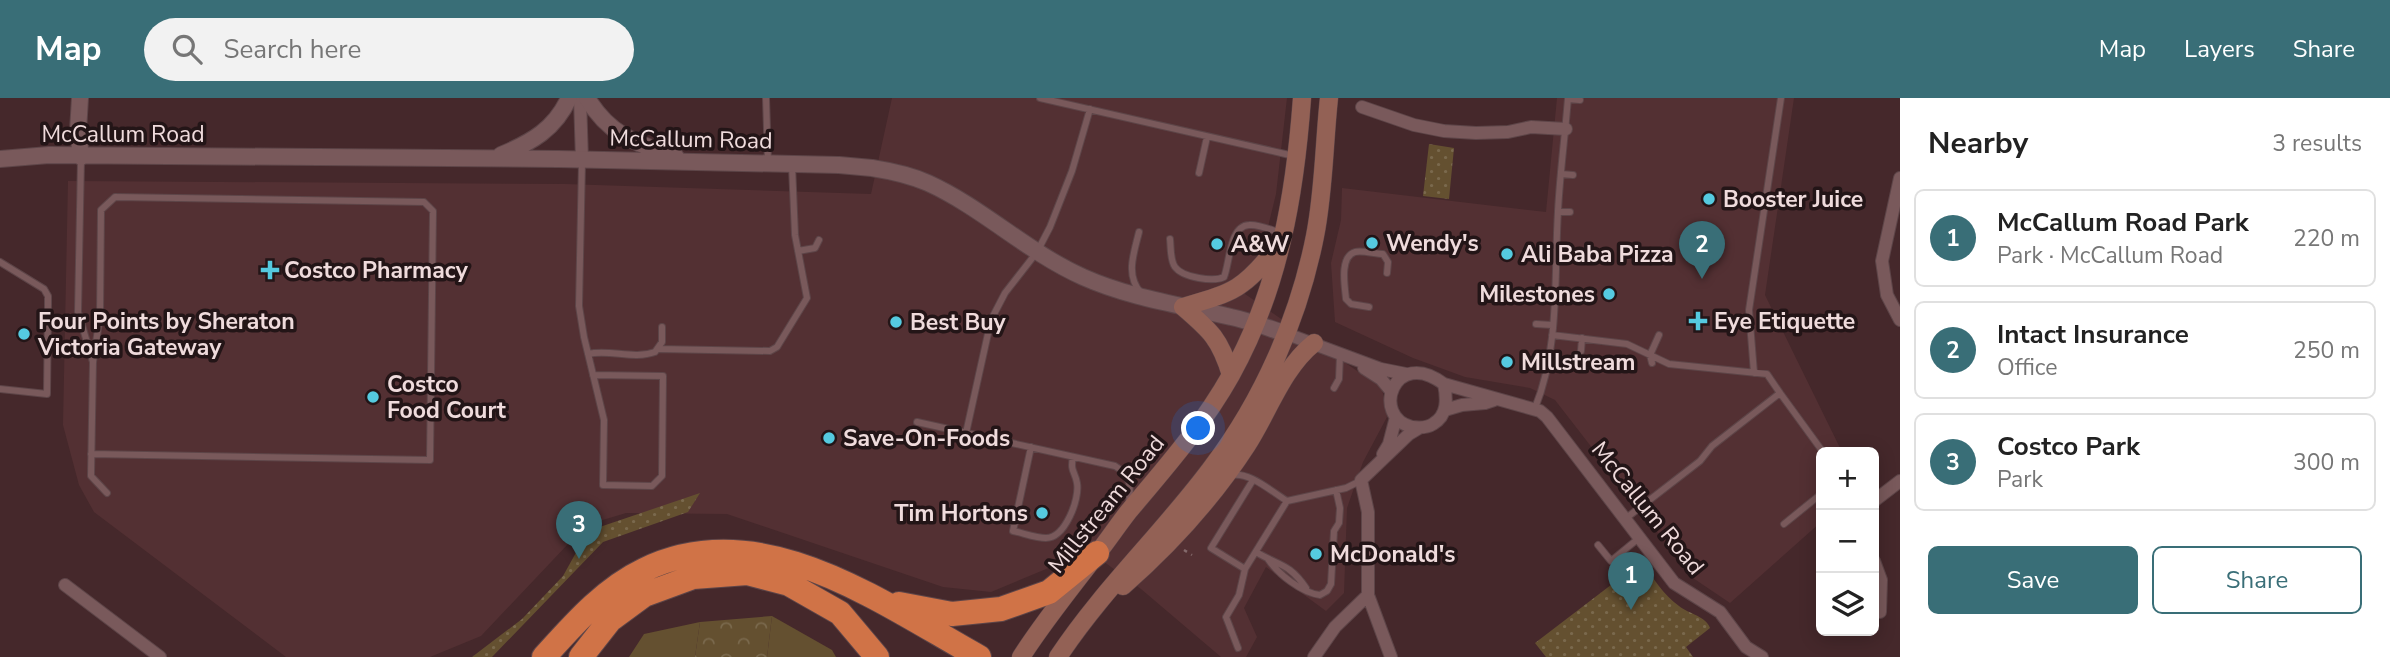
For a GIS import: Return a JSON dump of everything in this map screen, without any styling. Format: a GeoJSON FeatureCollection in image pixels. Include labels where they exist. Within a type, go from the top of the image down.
{"type":"FeatureCollection","features":[{"type":"Feature","properties":{"kind":"highway"},"geometry":{"type":"LineString","coordinates":[[544,657],[606,594],[644,570],[685,556],[727,550],[773,556],[817,570],[979,657]]}},
{"type":"Feature","properties":{"kind":"highway"},"geometry":{"type":"LineString","coordinates":[[866,594],[909,608],[951,614],[1001,609],[1049,592],[1097,553]]}},
{"type":"Feature","properties":{"kind":"highway"},"geometry":{"type":"LineString","coordinates":[[582,657],[610,620],[644,595],[693,577],[747,573],[789,584],[840,613],[877,657]]}},
{"type":"Feature","properties":{"kind":"main road","name":"Millstream Road"},"geometry":{"type":"LineString","coordinates":[[1021,657],[1097,553],[1182,449],[1231,375],[1256,324],[1284,237],[1298,157],[1302,98]]}},
{"type":"Feature","properties":{"kind":"main road"},"geometry":{"type":"LineString","coordinates":[[1058,657],[1079,626],[1213,466],[1250,408],[1287,334],[1306,275],[1315,235],[1329,98]]}},
{"type":"Feature","properties":{"kind":"main road"},"geometry":{"type":"LineString","coordinates":[[1183,307],[1239,288],[1261,268],[1284,237]]}},
{"type":"Feature","properties":{"kind":"main road"},"geometry":{"type":"LineString","coordinates":[[1183,307],[1217,339],[1231,375]]}},
{"type":"Feature","properties":{"kind":"main road"},"geometry":{"type":"LineString","coordinates":[[1079,626],[1163,552],[1208,501],[1248,443],[1293,362],[1314,343]]}},
{"type":"Feature","properties":{"kind":"street"},"geometry":{"type":"LineString","coordinates":[[79,98],[78,131],[81,157]]}},
{"type":"Feature","properties":{"kind":"street"},"geometry":{"type":"LineString","coordinates":[[494,158],[518,148],[554,125],[569,98]]}},
{"type":"Feature","properties":{"kind":"street"},"geometry":{"type":"LineString","coordinates":[[580,98],[582,160]]}},
{"type":"Feature","properties":{"kind":"street"},"geometry":{"type":"LineString","coordinates":[[587,98],[607,125],[617,133],[629,140],[688,161]]}},
{"type":"Feature","properties":{"kind":"street"},"geometry":{"type":"LineString","coordinates":[[1362,107],[1414,125],[1444,131],[1508,132],[1531,127],[1566,133]]}},
{"type":"Feature","properties":{"kind":"street","name":"McCallum Road"},"geometry":{"type":"LineString","coordinates":[[0,159],[49,155],[494,158],[768,163],[872,168],[897,172],[928,183],[970,206],[1037,252],[1091,280],[1147,299],[1233,317],[1314,343],[1381,369],[1406,374]]}},
{"type":"Feature","properties":{"kind":"street"},"geometry":{"type":"LineString","coordinates":[[1900,178],[1882,261],[1883,279],[1900,320]]}},
{"type":"Feature","properties":{"kind":"street","name":"McCallum Road"},"geometry":{"type":"LineString","coordinates":[[1340,353],[1381,379],[1391,391]]}},
{"type":"Feature","properties":{"kind":"street"},"geometry":{"type":"LineString","coordinates":[[1419,428],[1406,425],[1391,409],[1391,391],[1397,381],[1406,374],[1420,372],[1434,376],[1444,384],[1494,400],[1535,408]]}},
{"type":"Feature","properties":{"kind":"street"},"geometry":{"type":"LineString","coordinates":[[1366,476],[1409,434],[1434,423],[1445,410],[1447,399],[1444,384]]}},
{"type":"Feature","properties":{"kind":"street"},"geometry":{"type":"LineString","coordinates":[[1445,410],[1462,405],[1485,404],[1494,400]]}},
{"type":"Feature","properties":{"kind":"street","name":"McCallum Road"},"geometry":{"type":"LineString","coordinates":[[1535,408],[1546,417],[1674,583],[1720,612],[1746,647],[1762,657]]}},
{"type":"Feature","properties":{"kind":"street"},"geometry":{"type":"LineString","coordinates":[[1391,657],[1368,595],[1366,476],[1389,444],[1396,417]]}},
{"type":"Feature","properties":{"kind":"street"},"geometry":{"type":"LineString","coordinates":[[1879,497],[1900,481]]}},
{"type":"Feature","properties":{"kind":"street"},"geometry":{"type":"LineString","coordinates":[[1878,573],[1881,580],[1880,612]]}},
{"type":"Feature","properties":{"kind":"street"},"geometry":{"type":"LineString","coordinates":[[65,585],[160,657]]}},
{"type":"Feature","properties":{"kind":"street"},"geometry":{"type":"LineString","coordinates":[[1314,657],[1335,627],[1368,595]]}},
{"type":"Feature","properties":{"kind":"lane"},"geometry":{"type":"LineString","coordinates":[[766,98],[768,163]]}},
{"type":"Feature","properties":{"kind":"lane"},"geometry":{"type":"LineString","coordinates":[[1040,98],[1298,157]]}},
{"type":"Feature","properties":{"kind":"lane"},"geometry":{"type":"LineString","coordinates":[[1754,373],[1749,310],[1782,98]]}},
{"type":"Feature","properties":{"kind":"lane"},"geometry":{"type":"LineString","coordinates":[[1535,408],[1542,390],[1552,335],[1558,212],[1568,99],[1580,100]]}},
{"type":"Feature","properties":{"kind":"lane"},"geometry":{"type":"LineString","coordinates":[[966,433],[991,320],[1005,293],[1037,252],[1072,171],[1090,109]]}},
{"type":"Feature","properties":{"kind":"lane"},"geometry":{"type":"LineString","coordinates":[[1566,133],[1576,138]]}},
{"type":"Feature","properties":{"kind":"lane"},"geometry":{"type":"LineString","coordinates":[[1199,173],[1207,137]]}},
{"type":"Feature","properties":{"kind":"lane"},"geometry":{"type":"LineString","coordinates":[[81,157],[78,312],[93,362]]}},
{"type":"Feature","properties":{"kind":"lane"},"geometry":{"type":"LineString","coordinates":[[582,160],[579,306],[593,375],[604,420],[603,485],[652,486],[662,476],[663,376],[593,375]]}},
{"type":"Feature","properties":{"kind":"lane"},"geometry":{"type":"LineString","coordinates":[[589,354],[602,351],[648,355],[659,349],[770,351],[777,347],[807,298],[792,204],[792,164]]}},
{"type":"Feature","properties":{"kind":"lane"},"geometry":{"type":"LineString","coordinates":[[1561,174],[1573,175]]}},
{"type":"Feature","properties":{"kind":"lane"},"geometry":{"type":"LineString","coordinates":[[92,454],[430,460],[433,211],[424,202],[115,197],[101,210],[100,316],[93,362],[91,476],[107,493]]}},
{"type":"Feature","properties":{"kind":"lane"},"geometry":{"type":"LineString","coordinates":[[1558,212],[1570,212]]}},
{"type":"Feature","properties":{"kind":"lane"},"geometry":{"type":"LineString","coordinates":[[1170,239],[1175,267],[1187,274],[1216,280],[1224,277],[1235,234],[1241,227],[1251,224],[1284,237]]}},
{"type":"Feature","properties":{"kind":"lane"},"geometry":{"type":"LineString","coordinates":[[1139,232],[1132,260],[1132,276],[1136,287],[1147,299]]}},
{"type":"Feature","properties":{"kind":"lane"},"geometry":{"type":"LineString","coordinates":[[798,251],[815,248],[819,240]]}},
{"type":"Feature","properties":{"kind":"lane"},"geometry":{"type":"LineString","coordinates":[[1557,249],[1567,249]]}},
{"type":"Feature","properties":{"kind":"lane"},"geometry":{"type":"LineString","coordinates":[[1369,307],[1351,304],[1346,299],[1345,266],[1348,257],[1355,252],[1383,254],[1388,262],[1387,273]]}},
{"type":"Feature","properties":{"kind":"lane"},"geometry":{"type":"LineString","coordinates":[[0,262],[44,289],[48,296],[47,394],[0,389]]}},
{"type":"Feature","properties":{"kind":"lane"},"geometry":{"type":"LineString","coordinates":[[1536,324],[1552,326]]}},
{"type":"Feature","properties":{"kind":"lane"},"geometry":{"type":"LineString","coordinates":[[659,349],[662,327]]}},
{"type":"Feature","properties":{"kind":"lane"},"geometry":{"type":"LineString","coordinates":[[1552,335],[1627,344],[1669,365],[1715,372],[1767,374],[1819,447]]}},
{"type":"Feature","properties":{"kind":"lane"},"geometry":{"type":"LineString","coordinates":[[1652,363],[1650,355],[1660,335]]}},
{"type":"Feature","properties":{"kind":"lane"},"geometry":{"type":"LineString","coordinates":[[1581,351],[1582,338]]}},
{"type":"Feature","properties":{"kind":"lane"},"geometry":{"type":"LineString","coordinates":[[1595,349],[1596,340]]}},
{"type":"Feature","properties":{"kind":"lane"},"geometry":{"type":"LineString","coordinates":[[1334,388],[1339,379],[1340,353]]}},
{"type":"Feature","properties":{"kind":"lane"},"geometry":{"type":"LineString","coordinates":[[1625,519],[1700,461],[1712,446],[1780,393]]}},
{"type":"Feature","properties":{"kind":"lane"},"geometry":{"type":"LineString","coordinates":[[917,422],[1115,466],[1128,477],[1128,513]]}},
{"type":"Feature","properties":{"kind":"lane"},"geometry":{"type":"LineString","coordinates":[[1031,447],[1013,531],[1046,538],[1058,534],[1063,528],[1072,514],[1078,487],[1071,468],[1073,457]]}},
{"type":"Feature","properties":{"kind":"lane"},"geometry":{"type":"LineString","coordinates":[[1224,478],[1235,474],[1253,480],[1287,501]]}},
{"type":"Feature","properties":{"kind":"lane"},"geometry":{"type":"LineString","coordinates":[[1238,648],[1226,617],[1239,595],[1245,569],[1287,501],[1311,492],[1336,490],[1366,476]]}},
{"type":"Feature","properties":{"kind":"lane"},"geometry":{"type":"LineString","coordinates":[[1245,569],[1211,548],[1253,480]]}},
{"type":"Feature","properties":{"kind":"lane"},"geometry":{"type":"LineString","coordinates":[[1265,488],[1269,481]]}},
{"type":"Feature","properties":{"kind":"lane"},"geometry":{"type":"LineString","coordinates":[[1650,487],[1656,495]]}},
{"type":"Feature","properties":{"kind":"lane"},"geometry":{"type":"LineString","coordinates":[[1256,552],[1308,592],[1315,595],[1325,594],[1331,584],[1334,531],[1339,523],[1340,508],[1336,490]]}},
{"type":"Feature","properties":{"kind":"lane"},"geometry":{"type":"LineString","coordinates":[[1784,524],[1816,498]]}},
{"type":"Feature","properties":{"kind":"lane"},"geometry":{"type":"LineString","coordinates":[[1598,545],[1611,561],[1639,538]]}},
{"type":"Feature","properties":{"kind":"shaded area"},"geometry":{"type":"Polygon","coordinates":[[[892,98],[1287,98],[1276,194],[1256,276],[1245,294],[1382,388],[1387,417],[1363,462],[1347,508],[1344,593],[1326,611],[1266,567],[1244,608],[1257,637],[1246,657],[1221,657],[1141,589],[1092,553],[991,592],[943,587],[727,514],[626,513],[586,525],[481,636],[430,657],[286,657],[94,512],[79,485],[63,425],[68,181],[565,184],[871,194],[892,98]]]}},
{"type":"Feature","properties":{"kind":"shaded area"},"geometry":{"type":"Polygon","coordinates":[[[1557,98],[1794,98],[1765,295],[1840,447],[1816,447],[1816,526],[1730,603],[1693,578],[1555,400],[1530,388],[1465,377],[1413,358],[1335,322],[1331,263],[1341,220],[1342,188],[1546,212],[1557,98]]]}},
{"type":"Feature","properties":{"kind":"green space"},"geometry":{"type":"Polygon","coordinates":[[[1429,144],[1454,148],[1449,199],[1423,196],[1429,144]]]}},
{"type":"Feature","properties":{"kind":"green space"},"geometry":{"type":"Polygon","coordinates":[[[700,493],[688,512],[603,542],[492,657],[472,657],[522,619],[563,576],[588,531],[700,493]]]}},
{"type":"Feature","properties":{"kind":"green space"},"geometry":{"type":"Polygon","coordinates":[[[1641,562],[1673,602],[1708,624],[1710,628],[1686,647],[1693,657],[1546,657],[1535,643],[1641,562]]]}},
{"type":"Feature","properties":{"kind":"green space"},"geometry":{"type":"Polygon","coordinates":[[[772,616],[832,650],[836,657],[767,657],[772,616]]]}},
{"type":"Feature","properties":{"kind":"green space"},"geometry":{"type":"Polygon","coordinates":[[[772,616],[767,657],[695,657],[700,622],[772,616]]]}},
{"type":"Feature","properties":{"kind":"green space"},"geometry":{"type":"Polygon","coordinates":[[[700,622],[695,657],[629,657],[644,634],[700,622]]]}},
{"type":"Feature","properties":{"kind":"place","name":"Booster Juice"},"geometry":{"type":"Point","coordinates":[1709,199]}},
{"type":"Feature","properties":{"kind":"place","name":"Wendy's"},"geometry":{"type":"Point","coordinates":[1372,243]}},
{"type":"Feature","properties":{"kind":"place","name":"A&W"},"geometry":{"type":"Point","coordinates":[1217,244]}},
{"type":"Feature","properties":{"kind":"place","name":"Ali Baba Pizza"},"geometry":{"type":"Point","coordinates":[1507,254]}},
{"type":"Feature","properties":{"kind":"place","name":"Costco Pharmacy"},"geometry":{"type":"Point","coordinates":[270,270]}},
{"type":"Feature","properties":{"kind":"place","name":"Intact Insurance"},"geometry":{"type":"Point","coordinates":[1702,279]}},
{"type":"Feature","properties":{"kind":"place","name":"Milestones"},"geometry":{"type":"Point","coordinates":[1609,294]}},
{"type":"Feature","properties":{"kind":"place","name":"Eye Etiquette"},"geometry":{"type":"Point","coordinates":[1698,321]}},
{"type":"Feature","properties":{"kind":"place","name":"Best Buy"},"geometry":{"type":"Point","coordinates":[896,322]}},
{"type":"Feature","properties":{"kind":"place","name":"Four Points by Sheraton Victoria Gateway"},"geometry":{"type":"Point","coordinates":[24,334]}},
{"type":"Feature","properties":{"kind":"place","name":"Millstream"},"geometry":{"type":"Point","coordinates":[1507,362]}},
{"type":"Feature","properties":{"kind":"place","name":"Costco Food Court"},"geometry":{"type":"Point","coordinates":[373,397]}},
{"type":"Feature","properties":{"kind":"place","name":"Save-On-Foods"},"geometry":{"type":"Point","coordinates":[829,438]}},
{"type":"Feature","properties":{"kind":"place","name":"Tim Hortons"},"geometry":{"type":"Point","coordinates":[1042,513]}},
{"type":"Feature","properties":{"kind":"place","name":"McDonald's"},"geometry":{"type":"Point","coordinates":[1316,554]}},
{"type":"Feature","properties":{"kind":"place","name":"Costco Park"},"geometry":{"type":"Point","coordinates":[579,559]}},
{"type":"Feature","properties":{"kind":"place","name":"McCallum Road Park"},"geometry":{"type":"Point","coordinates":[1631,610]}}]}
